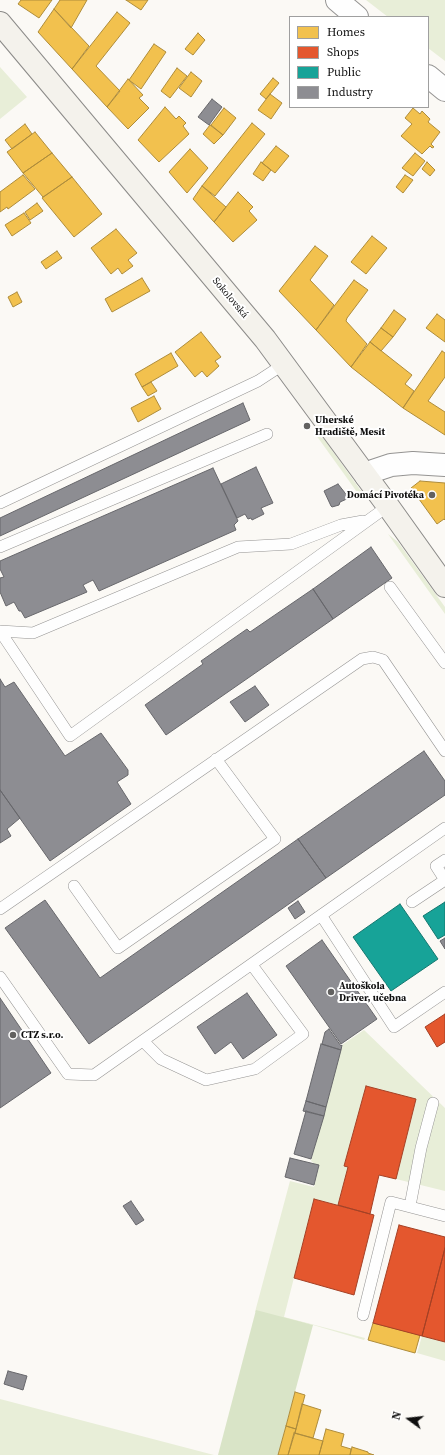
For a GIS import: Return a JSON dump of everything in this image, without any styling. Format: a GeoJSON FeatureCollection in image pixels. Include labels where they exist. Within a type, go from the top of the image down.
{"type":"FeatureCollection","features":[{"type":"Feature","properties":{"kind":"main road","name":"Sokolovská"},"geometry":{"type":"LineString","coordinates":[[0,23],[187,245],[284,364],[445,586]]}},
{"type":"Feature","properties":{"kind":"street"},"geometry":{"type":"LineString","coordinates":[[337,0],[356,16]]}},
{"type":"Feature","properties":{"kind":"street"},"geometry":{"type":"LineString","coordinates":[[429,77],[445,90]]}},
{"type":"Feature","properties":{"kind":"street"},"geometry":{"type":"LineString","coordinates":[[366,476],[373,471],[391,465],[407,463],[445,465]]}},
{"type":"Feature","properties":{"kind":"lane"},"geometry":{"type":"LineString","coordinates":[[0,503],[258,381],[284,364]]}},
{"type":"Feature","properties":{"kind":"lane"},"geometry":{"type":"LineString","coordinates":[[0,547],[266,434]]}},
{"type":"Feature","properties":{"kind":"lane"},"geometry":{"type":"LineString","coordinates":[[0,631],[70,736],[388,506]]}},
{"type":"Feature","properties":{"kind":"lane"},"geometry":{"type":"LineString","coordinates":[[0,631],[33,633],[238,547],[291,544],[341,525],[366,521]]}},
{"type":"Feature","properties":{"kind":"lane"},"geometry":{"type":"LineString","coordinates":[[390,587],[445,663]]}},
{"type":"Feature","properties":{"kind":"lane"},"geometry":{"type":"LineString","coordinates":[[0,909],[362,659],[373,657],[383,660],[445,751]]}},
{"type":"Feature","properties":{"kind":"lane"},"geometry":{"type":"LineString","coordinates":[[74,886],[118,948],[275,839],[216,759]]}},
{"type":"Feature","properties":{"kind":"lane"},"geometry":{"type":"LineString","coordinates":[[0,977],[68,1074],[94,1075],[445,828]]}},
{"type":"Feature","properties":{"kind":"lane"},"geometry":{"type":"LineString","coordinates":[[412,902],[445,880],[436,866],[445,860]]}},
{"type":"Feature","properties":{"kind":"lane"},"geometry":{"type":"LineString","coordinates":[[321,915],[394,1027],[445,992]]}},
{"type":"Feature","properties":{"kind":"lane"},"geometry":{"type":"LineString","coordinates":[[144,1041],[160,1058],[206,1080],[255,1069],[302,1034],[252,965]]}},
{"type":"Feature","properties":{"kind":"lane"},"geometry":{"type":"LineString","coordinates":[[410,1206],[421,1148],[433,1103]]}},
{"type":"Feature","properties":{"kind":"lane"},"geometry":{"type":"LineString","coordinates":[[363,1315],[391,1202],[445,1216]]}},
{"type":"Feature","properties":{"kind":"green space"},"geometry":{"type":"Polygon","coordinates":[[[366,0],[445,0],[445,61],[429,49],[429,16],[387,16],[366,0]]]}},
{"type":"Feature","properties":{"kind":"green space"},"geometry":{"type":"Polygon","coordinates":[[[0,67],[27,97],[0,119],[0,67]]]}},
{"type":"Feature","properties":{"kind":"green space"},"geometry":{"type":"Polygon","coordinates":[[[316,435],[324,439],[364,495],[362,499],[316,435]]]}},
{"type":"Feature","properties":{"kind":"green space"},"geometry":{"type":"Polygon","coordinates":[[[388,534],[398,542],[445,607],[445,614],[388,534]]]}},
{"type":"Feature","properties":{"kind":"green space"},"geometry":{"type":"Polygon","coordinates":[[[364,1030],[445,1108],[445,1191],[396,1179],[416,1100],[366,1086],[344,1166],[348,1167],[338,1205],[314,1199],[284,1317],[365,1338],[364,1340],[313,1325],[255,1312],[290,1181],[314,1187],[319,1167],[311,1161],[342,1045],[364,1030]]]}},
{"type":"Feature","properties":{"kind":"green space"},"geometry":{"type":"Polygon","coordinates":[[[256,1310],[313,1325],[278,1455],[218,1455],[256,1310]]]}},
{"type":"Feature","properties":{"kind":"green space"},"geometry":{"type":"Polygon","coordinates":[[[422,1336],[445,1342],[445,1361],[417,1353],[422,1336]]]}},
{"type":"Feature","properties":{"kind":"green space"},"geometry":{"type":"Polygon","coordinates":[[[0,1399],[214,1455],[0,1455],[0,1399]]]}},
{"type":"Feature","properties":{"kind":"building: Homes"},"geometry":{"type":"Polygon","coordinates":[[[21,0],[52,0],[39,18],[18,4],[21,0]]]}},
{"type":"Feature","properties":{"kind":"building: Homes"},"geometry":{"type":"Polygon","coordinates":[[[60,0],[87,0],[71,28],[54,9],[60,0]]]}},
{"type":"Feature","properties":{"kind":"building: Homes"},"geometry":{"type":"Polygon","coordinates":[[[126,0],[148,0],[141,10],[126,0]]]}},
{"type":"Feature","properties":{"kind":"building: Homes"},"geometry":{"type":"Polygon","coordinates":[[[54,9],[89,46],[72,69],[38,32],[54,9]]]}},
{"type":"Feature","properties":{"kind":"building: Homes"},"geometry":{"type":"Polygon","coordinates":[[[117,12],[130,23],[96,66],[120,91],[107,107],[72,69],[117,12]]]}},
{"type":"Feature","properties":{"kind":"building: Homes"},"geometry":{"type":"Polygon","coordinates":[[[198,33],[205,40],[193,55],[185,49],[198,33]]]}},
{"type":"Feature","properties":{"kind":"building: Homes"},"geometry":{"type":"Polygon","coordinates":[[[154,44],[166,52],[141,89],[129,80],[154,44]]]}},
{"type":"Feature","properties":{"kind":"building: Homes"},"geometry":{"type":"Polygon","coordinates":[[[177,68],[187,76],[170,98],[161,91],[177,68]]]}},
{"type":"Feature","properties":{"kind":"building: Homes"},"geometry":{"type":"Polygon","coordinates":[[[191,72],[202,81],[191,97],[179,88],[191,72]]]}},
{"type":"Feature","properties":{"kind":"building: Homes"},"geometry":{"type":"Polygon","coordinates":[[[273,78],[279,83],[266,99],[260,94],[273,78]]]}},
{"type":"Feature","properties":{"kind":"building: Homes"},"geometry":{"type":"Polygon","coordinates":[[[128,79],[143,95],[139,98],[149,108],[128,129],[107,107],[128,79]]]}},
{"type":"Feature","properties":{"kind":"building: Homes"},"geometry":{"type":"Polygon","coordinates":[[[270,94],[282,103],[271,119],[258,110],[270,94]]]}},
{"type":"Feature","properties":{"kind":"building: Homes"},"geometry":{"type":"Polygon","coordinates":[[[165,107],[176,119],[179,116],[186,123],[183,126],[189,134],[159,162],[138,140],[165,107]]]}},
{"type":"Feature","properties":{"kind":"building: Homes"},"geometry":{"type":"Polygon","coordinates":[[[224,108],[236,118],[223,135],[211,125],[224,108]]]}},
{"type":"Feature","properties":{"kind":"building: Homes"},"geometry":{"type":"Polygon","coordinates":[[[413,108],[420,114],[422,111],[430,119],[428,122],[440,132],[431,144],[434,147],[432,148],[430,146],[422,154],[401,136],[412,124],[405,118],[413,108]]]}},
{"type":"Feature","properties":{"kind":"building: Homes"},"geometry":{"type":"Polygon","coordinates":[[[252,123],[265,134],[215,196],[202,186],[252,123]]]}},
{"type":"Feature","properties":{"kind":"building: Homes"},"geometry":{"type":"Polygon","coordinates":[[[25,124],[32,134],[12,149],[5,140],[25,124]]]}},
{"type":"Feature","properties":{"kind":"building: Homes"},"geometry":{"type":"Polygon","coordinates":[[[210,125],[223,135],[214,144],[203,134],[210,125]]]}},
{"type":"Feature","properties":{"kind":"building: Homes"},"geometry":{"type":"Polygon","coordinates":[[[35,132],[52,153],[23,173],[7,152],[35,132]]]}},
{"type":"Feature","properties":{"kind":"building: Homes"},"geometry":{"type":"Polygon","coordinates":[[[276,146],[289,156],[275,173],[262,163],[276,146]]]}},
{"type":"Feature","properties":{"kind":"building: Homes"},"geometry":{"type":"Polygon","coordinates":[[[190,149],[208,168],[187,193],[169,172],[190,149]]]}},
{"type":"Feature","properties":{"kind":"building: Homes"},"geometry":{"type":"Polygon","coordinates":[[[52,153],[72,177],[43,197],[23,173],[52,153]]]}},
{"type":"Feature","properties":{"kind":"building: Homes"},"geometry":{"type":"Polygon","coordinates":[[[415,153],[425,161],[413,176],[402,168],[415,153]]]}},
{"type":"Feature","properties":{"kind":"building: Homes"},"geometry":{"type":"Polygon","coordinates":[[[261,162],[271,170],[263,181],[253,174],[261,162]]]}},
{"type":"Feature","properties":{"kind":"building: Homes"},"geometry":{"type":"Polygon","coordinates":[[[427,162],[435,170],[430,176],[422,169],[427,162]]]}},
{"type":"Feature","properties":{"kind":"building: Homes"},"geometry":{"type":"Polygon","coordinates":[[[23,175],[35,189],[8,209],[7,207],[0,212],[0,192],[23,175]]]}},
{"type":"Feature","properties":{"kind":"building: Homes"},"geometry":{"type":"Polygon","coordinates":[[[405,175],[413,180],[403,193],[396,187],[405,175]]]}},
{"type":"Feature","properties":{"kind":"building: Homes"},"geometry":{"type":"Polygon","coordinates":[[[72,177],[102,214],[74,237],[42,198],[72,177]]]}},
{"type":"Feature","properties":{"kind":"building: Homes"},"geometry":{"type":"Polygon","coordinates":[[[202,186],[226,207],[214,222],[193,199],[202,186]]]}},
{"type":"Feature","properties":{"kind":"building: Homes"},"geometry":{"type":"Polygon","coordinates":[[[238,192],[253,207],[249,211],[257,220],[233,242],[214,222],[238,192]]]}},
{"type":"Feature","properties":{"kind":"building: Homes"},"geometry":{"type":"Polygon","coordinates":[[[37,203],[43,211],[30,220],[25,212],[37,203]]]}},
{"type":"Feature","properties":{"kind":"building: Homes"},"geometry":{"type":"Polygon","coordinates":[[[24,213],[31,223],[12,236],[5,225],[24,213]]]}},
{"type":"Feature","properties":{"kind":"building: Homes"},"geometry":{"type":"Polygon","coordinates":[[[116,229],[137,253],[128,260],[133,266],[122,274],[118,268],[111,274],[91,248],[116,229]]]}},
{"type":"Feature","properties":{"kind":"building: Homes"},"geometry":{"type":"Polygon","coordinates":[[[372,236],[387,248],[366,274],[351,262],[372,236]]]}},
{"type":"Feature","properties":{"kind":"building: Homes"},"geometry":{"type":"Polygon","coordinates":[[[315,246],[328,256],[310,280],[334,305],[316,330],[279,291],[315,246]]]}},
{"type":"Feature","properties":{"kind":"building: Homes"},"geometry":{"type":"Polygon","coordinates":[[[57,251],[62,258],[46,269],[41,262],[57,251]]]}},
{"type":"Feature","properties":{"kind":"building: Homes"},"geometry":{"type":"Polygon","coordinates":[[[142,278],[150,291],[112,312],[105,299],[142,278]]]}},
{"type":"Feature","properties":{"kind":"building: Homes"},"geometry":{"type":"Polygon","coordinates":[[[354,280],[368,290],[346,321],[367,344],[351,367],[316,330],[354,280]]]}},
{"type":"Feature","properties":{"kind":"building: Homes"},"geometry":{"type":"Polygon","coordinates":[[[17,292],[22,302],[13,307],[8,297],[17,292]]]}},
{"type":"Feature","properties":{"kind":"building: Homes"},"geometry":{"type":"Polygon","coordinates":[[[394,310],[406,319],[393,337],[381,328],[394,310]]]}},
{"type":"Feature","properties":{"kind":"building: Homes"},"geometry":{"type":"Polygon","coordinates":[[[437,314],[445,320],[445,342],[426,328],[437,314]]]}},
{"type":"Feature","properties":{"kind":"building: Homes"},"geometry":{"type":"Polygon","coordinates":[[[381,328],[393,337],[381,351],[370,342],[381,328]]]}},
{"type":"Feature","properties":{"kind":"building: Homes"},"geometry":{"type":"Polygon","coordinates":[[[201,332],[221,357],[215,361],[219,366],[207,377],[202,371],[195,377],[175,352],[201,332]]]}},
{"type":"Feature","properties":{"kind":"building: Homes"},"geometry":{"type":"Polygon","coordinates":[[[370,342],[412,375],[405,384],[414,391],[403,408],[351,367],[370,342]]]}},
{"type":"Feature","properties":{"kind":"building: Homes"},"geometry":{"type":"Polygon","coordinates":[[[442,351],[445,353],[445,377],[428,401],[445,412],[445,435],[403,408],[442,351]]]}},
{"type":"Feature","properties":{"kind":"building: Homes"},"geometry":{"type":"Polygon","coordinates":[[[171,353],[178,366],[142,387],[135,374],[171,353]]]}},
{"type":"Feature","properties":{"kind":"building: Homes"},"geometry":{"type":"Polygon","coordinates":[[[151,382],[157,391],[148,396],[142,387],[151,382]]]}},
{"type":"Feature","properties":{"kind":"building: Homes"},"geometry":{"type":"Polygon","coordinates":[[[154,396],[161,409],[138,422],[131,408],[154,396]]]}},
{"type":"Feature","properties":{"kind":"building: Homes"},"geometry":{"type":"Polygon","coordinates":[[[420,481],[445,483],[445,520],[444,519],[437,524],[411,488],[420,481]]]}},
{"type":"Feature","properties":{"kind":"building: Homes"},"geometry":{"type":"Polygon","coordinates":[[[373,1323],[420,1335],[415,1353],[368,1340],[373,1323]]]}},
{"type":"Feature","properties":{"kind":"building: Homes"},"geometry":{"type":"Polygon","coordinates":[[[295,1392],[305,1395],[296,1429],[286,1426],[295,1392]]]}},
{"type":"Feature","properties":{"kind":"building: Homes"},"geometry":{"type":"Polygon","coordinates":[[[302,1404],[321,1410],[313,1438],[295,1433],[302,1404]]]}},
{"type":"Feature","properties":{"kind":"building: Homes"},"geometry":{"type":"Polygon","coordinates":[[[286,1426],[296,1429],[288,1455],[278,1455],[286,1426]]]}},
{"type":"Feature","properties":{"kind":"building: Homes"},"geometry":{"type":"Polygon","coordinates":[[[326,1429],[344,1434],[341,1446],[351,1449],[350,1455],[319,1455],[326,1429]]]}},
{"type":"Feature","properties":{"kind":"building: Homes"},"geometry":{"type":"Polygon","coordinates":[[[294,1433],[323,1441],[319,1455],[288,1455],[294,1433]]]}},
{"type":"Feature","properties":{"kind":"building: Homes"},"geometry":{"type":"Polygon","coordinates":[[[352,1447],[368,1452],[374,1455],[350,1455],[352,1447]]]}},
{"type":"Feature","properties":{"kind":"building: Shops"},"geometry":{"type":"Polygon","coordinates":[[[445,1014],[445,1042],[437,1047],[425,1027],[445,1014]]]}},
{"type":"Feature","properties":{"kind":"building: Shops"},"geometry":{"type":"Polygon","coordinates":[[[366,1086],[416,1099],[396,1179],[379,1175],[370,1214],[338,1205],[348,1167],[344,1166],[366,1086]]]}},
{"type":"Feature","properties":{"kind":"building: Shops"},"geometry":{"type":"Polygon","coordinates":[[[314,1199],[374,1215],[354,1295],[294,1278],[314,1199]]]}},
{"type":"Feature","properties":{"kind":"building: Shops"},"geometry":{"type":"Polygon","coordinates":[[[399,1225],[445,1237],[445,1248],[422,1336],[373,1323],[399,1225]]]}},
{"type":"Feature","properties":{"kind":"building: Shops"},"geometry":{"type":"Polygon","coordinates":[[[445,1248],[445,1342],[422,1336],[445,1248]]]}},
{"type":"Feature","properties":{"kind":"building: Public"},"geometry":{"type":"Polygon","coordinates":[[[445,902],[445,935],[438,939],[423,916],[445,902]]]}},
{"type":"Feature","properties":{"kind":"building: Public"},"geometry":{"type":"Polygon","coordinates":[[[400,904],[438,959],[391,991],[353,937],[400,904]]]}},
{"type":"Feature","properties":{"kind":"building: Industry"},"geometry":{"type":"Polygon","coordinates":[[[212,99],[222,107],[209,125],[198,117],[212,99]]]}},
{"type":"Feature","properties":{"kind":"building: Industry"},"geometry":{"type":"Polygon","coordinates":[[[243,403],[250,420],[0,536],[0,518],[243,403]]]}},
{"type":"Feature","properties":{"kind":"building: Industry"},"geometry":{"type":"Polygon","coordinates":[[[256,467],[273,503],[261,508],[264,514],[252,520],[251,518],[248,519],[245,514],[237,518],[221,484],[256,467]]]}},
{"type":"Feature","properties":{"kind":"building: Industry"},"geometry":{"type":"Polygon","coordinates":[[[213,468],[238,521],[234,525],[236,530],[99,591],[93,580],[83,585],[87,592],[25,618],[14,602],[6,606],[0,592],[0,578],[4,577],[0,569],[0,561],[213,468]]]}},
{"type":"Feature","properties":{"kind":"building: Industry"},"geometry":{"type":"Polygon","coordinates":[[[338,484],[349,498],[340,502],[339,505],[332,507],[324,491],[338,484]]]}},
{"type":"Feature","properties":{"kind":"building: Industry"},"geometry":{"type":"Polygon","coordinates":[[[371,547],[392,578],[333,619],[313,589],[371,547]]]}},
{"type":"Feature","properties":{"kind":"building: Industry"},"geometry":{"type":"Polygon","coordinates":[[[313,589],[333,619],[166,735],[145,705],[203,664],[201,661],[247,629],[250,632],[313,589]]]}},
{"type":"Feature","properties":{"kind":"building: Industry"},"geometry":{"type":"Polygon","coordinates":[[[0,679],[5,687],[14,682],[65,756],[101,733],[128,770],[128,775],[117,782],[131,804],[50,861],[0,790],[0,679]]]}},
{"type":"Feature","properties":{"kind":"building: Industry"},"geometry":{"type":"Polygon","coordinates":[[[255,686],[269,705],[245,722],[230,702],[255,686]]]}},
{"type":"Feature","properties":{"kind":"building: Industry"},"geometry":{"type":"Polygon","coordinates":[[[424,751],[445,781],[445,795],[326,878],[298,839],[424,751]]]}},
{"type":"Feature","properties":{"kind":"building: Industry"},"geometry":{"type":"Polygon","coordinates":[[[0,790],[20,818],[7,829],[11,836],[0,843],[0,790]]]}},
{"type":"Feature","properties":{"kind":"building: Industry"},"geometry":{"type":"Polygon","coordinates":[[[298,839],[326,878],[89,1044],[5,928],[45,900],[100,978],[298,839]]]}},
{"type":"Feature","properties":{"kind":"building: Industry"},"geometry":{"type":"Polygon","coordinates":[[[298,901],[305,912],[295,919],[288,908],[298,901]]]}},
{"type":"Feature","properties":{"kind":"building: Industry"},"geometry":{"type":"Polygon","coordinates":[[[445,938],[445,949],[440,941],[445,938]]]}},
{"type":"Feature","properties":{"kind":"building: Industry","name":"Autoškola Driver, učebna"},"geometry":{"type":"Polygon","coordinates":[[[322,940],[377,1019],[341,1044],[286,966],[322,940]]]}},
{"type":"Feature","properties":{"kind":"building: Industry"},"geometry":{"type":"Polygon","coordinates":[[[247,993],[277,1035],[243,1059],[231,1042],[215,1054],[197,1027],[247,993]]]}},
{"type":"Feature","properties":{"kind":"building: Industry","name":"CTZ s.r.o."},"geometry":{"type":"Polygon","coordinates":[[[0,998],[51,1073],[0,1108],[0,998]]]}},
{"type":"Feature","properties":{"kind":"building: Industry"},"geometry":{"type":"Polygon","coordinates":[[[329,1029],[341,1046],[342,1045],[341,1050],[322,1044],[325,1032],[329,1029]]]}},
{"type":"Feature","properties":{"kind":"building: Industry"},"geometry":{"type":"Polygon","coordinates":[[[321,1044],[341,1050],[326,1107],[306,1101],[321,1044]]]}},
{"type":"Feature","properties":{"kind":"building: Industry"},"geometry":{"type":"Polygon","coordinates":[[[306,1101],[326,1107],[324,1116],[303,1111],[306,1101]]]}},
{"type":"Feature","properties":{"kind":"building: Industry"},"geometry":{"type":"Polygon","coordinates":[[[306,1111],[324,1116],[311,1159],[294,1154],[306,1111]]]}},
{"type":"Feature","properties":{"kind":"building: Industry"},"geometry":{"type":"Polygon","coordinates":[[[290,1158],[319,1165],[314,1185],[285,1177],[290,1158]]]}},
{"type":"Feature","properties":{"kind":"building: Industry"},"geometry":{"type":"Polygon","coordinates":[[[131,1201],[144,1220],[136,1225],[123,1206],[131,1201]]]}},
{"type":"Feature","properties":{"kind":"building: Industry"},"geometry":{"type":"Polygon","coordinates":[[[8,1371],[27,1376],[23,1390],[4,1384],[8,1371]]]}},
{"type":"Feature","properties":{"kind":"place","name":"Uherské Hradiště, Mesit"},"geometry":{"type":"Point","coordinates":[307,426]}},
{"type":"Feature","properties":{"kind":"place","name":"Domácí Pivotéka"},"geometry":{"type":"Point","coordinates":[432,495]}},
{"type":"Feature","properties":{"kind":"place","name":"Autoškola Driver, učebna"},"geometry":{"type":"Point","coordinates":[331,992]}},
{"type":"Feature","properties":{"kind":"place","name":"CTZ s.r.o."},"geometry":{"type":"Point","coordinates":[13,1035]}}]}
